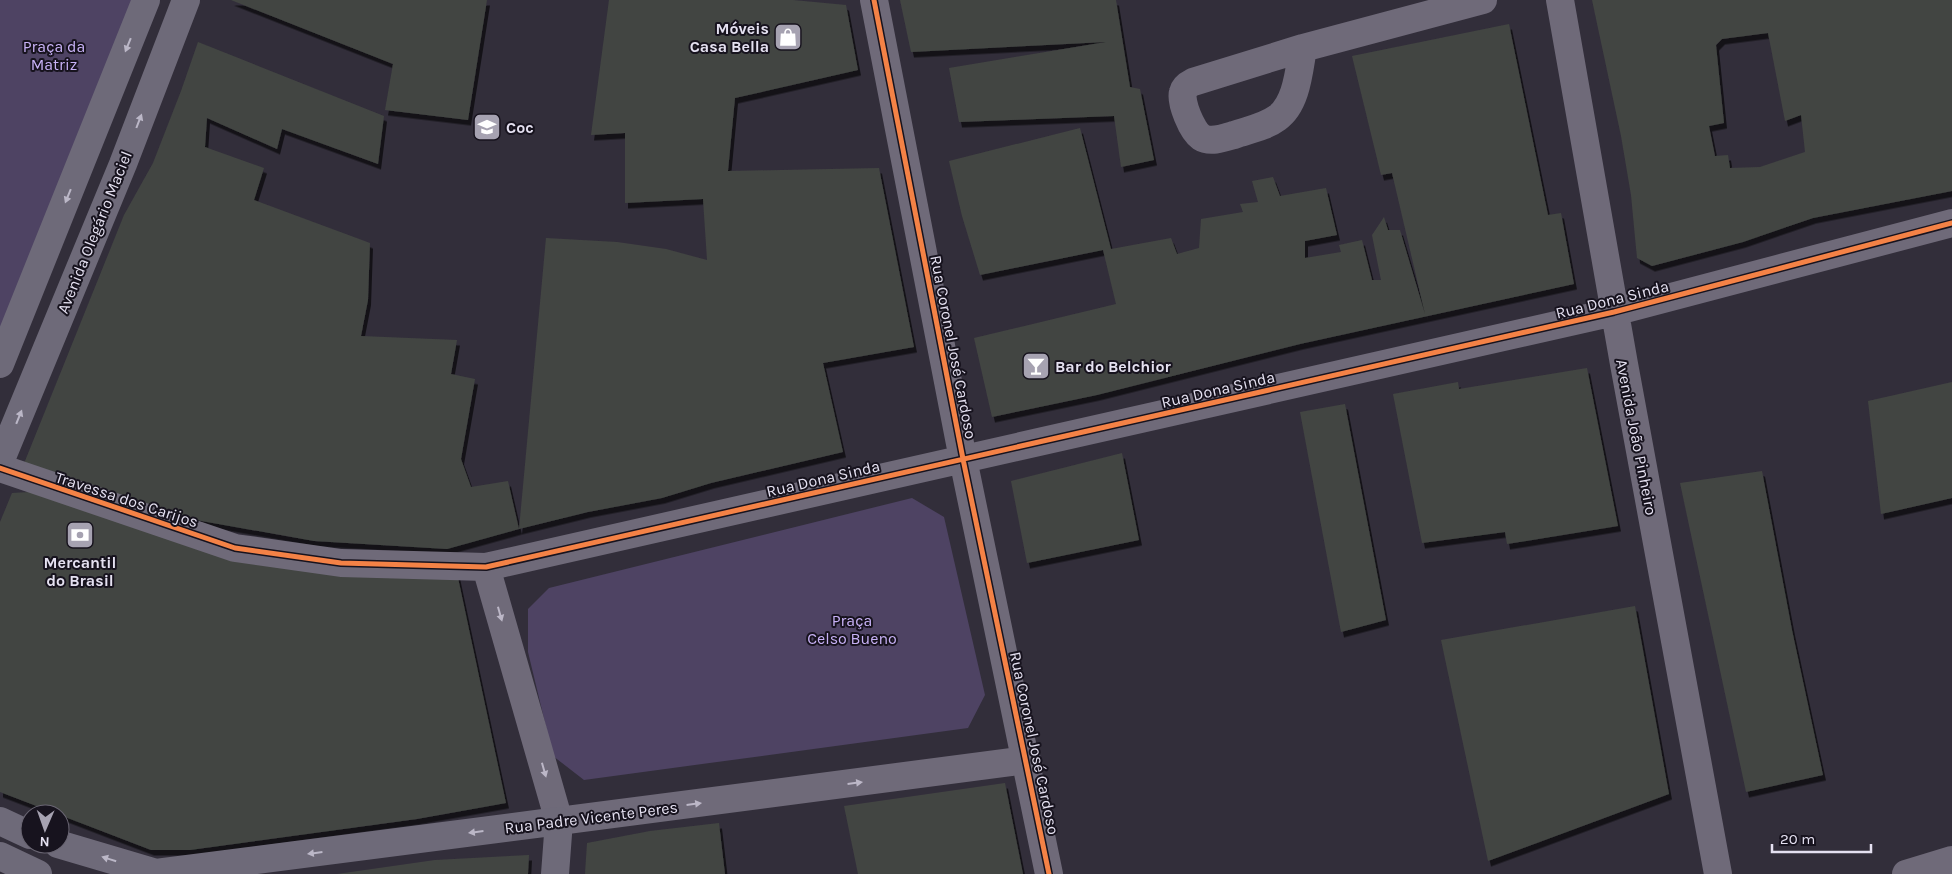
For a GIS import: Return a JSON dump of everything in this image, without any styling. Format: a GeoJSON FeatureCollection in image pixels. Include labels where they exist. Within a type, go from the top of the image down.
{"type":"FeatureCollection","features":[{"type":"Feature","properties":{"kind":"main road"},"geometry":{"type":"LineString","coordinates":[[0,364],[146,0]]}},
{"type":"Feature","properties":{"kind":"main road","name":"Avenida Olegário Maciel"},"geometry":{"type":"LineString","coordinates":[[0,462],[123,164],[186,0]]}},
{"type":"Feature","properties":{"kind":"main road"},"geometry":{"type":"LineString","coordinates":[[555,874],[559,821]]}},
{"type":"Feature","properties":{"kind":"main road","name":"Rua Padre Vicente Peres"},"geometry":{"type":"LineString","coordinates":[[156,874],[559,821]]}},
{"type":"Feature","properties":{"kind":"main road"},"geometry":{"type":"LineString","coordinates":[[0,822],[20,831]]}},
{"type":"Feature","properties":{"kind":"main road"},"geometry":{"type":"LineString","coordinates":[[70,848],[156,874]]}},
{"type":"Feature","properties":{"kind":"main road"},"geometry":{"type":"LineString","coordinates":[[0,856],[38,874]]}},
{"type":"Feature","properties":{"kind":"street","name":"Rua Coronel José Cardoso"},"geometry":{"type":"LineString","coordinates":[[874,0],[963,459],[1027,760],[1049,874]]}},
{"type":"Feature","properties":{"kind":"street"},"geometry":{"type":"LineString","coordinates":[[1303,48],[1483,0]]}},
{"type":"Feature","properties":{"kind":"street","name":"Avenida João Pinheiro"},"geometry":{"type":"LineString","coordinates":[[1560,0],[1614,312],[1718,874]]}},
{"type":"Feature","properties":{"kind":"street","name":"Rua Dona Sinda"},"geometry":{"type":"LineString","coordinates":[[486,567],[1614,312],[1952,223]]}},
{"type":"Feature","properties":{"kind":"street","name":"Travessa dos Carijos"},"geometry":{"type":"LineString","coordinates":[[0,468],[235,548],[341,563],[486,567]]}},
{"type":"Feature","properties":{"kind":"street"},"geometry":{"type":"LineString","coordinates":[[486,567],[559,821]]}},
{"type":"Feature","properties":{"kind":"street","name":"Rua Padre Vicente Peres"},"geometry":{"type":"LineString","coordinates":[[559,821],[1027,760]]}},
{"type":"Feature","properties":{"kind":"street"},"geometry":{"type":"LineString","coordinates":[[1906,874],[1952,860]]}},
{"type":"Feature","properties":{"kind":"green space","name":"Praça da Matriz"},"geometry":{"type":"Polygon","coordinates":[[[0,0],[134,0],[0,335],[0,0]]]}},
{"type":"Feature","properties":{"kind":"green space","name":"Praça Celso Bueno"},"geometry":{"type":"Polygon","coordinates":[[[912,498],[944,517],[985,695],[968,728],[584,780],[553,756],[528,652],[528,609],[549,588],[912,498]]]}},
{"type":"Feature","properties":{"kind":"building"},"geometry":{"type":"Polygon","coordinates":[[[231,0],[487,0],[468,120],[385,110],[393,64],[231,0]]]}},
{"type":"Feature","properties":{"kind":"building"},"geometry":{"type":"Polygon","coordinates":[[[609,0],[793,0],[846,5],[858,70],[735,98],[728,171],[879,168],[914,347],[823,363],[843,452],[711,483],[662,498],[588,512],[519,529],[546,238],[617,242],[666,249],[707,260],[703,199],[625,203],[625,133],[591,135],[609,0]]]}},
{"type":"Feature","properties":{"kind":"building"},"geometry":{"type":"Polygon","coordinates":[[[900,0],[1116,0],[1130,87],[1140,89],[1154,160],[1121,167],[1114,116],[959,122],[949,68],[1106,42],[911,52],[900,0]]]}},
{"type":"Feature","properties":{"kind":"building"},"geometry":{"type":"Polygon","coordinates":[[[1592,0],[1952,0],[1952,191],[1813,218],[1743,242],[1652,266],[1637,258],[1631,195],[1621,136],[1592,0]],[[1768,33],[1722,39],[1716,45],[1724,123],[1709,126],[1715,156],[1728,155],[1730,168],[1760,167],[1805,152],[1801,115],[1785,121],[1768,33]]]}},
{"type":"Feature","properties":{"kind":"building"},"geometry":{"type":"Polygon","coordinates":[[[1509,24],[1548,215],[1561,213],[1574,284],[1300,344],[1097,395],[992,417],[974,338],[1116,304],[1103,250],[980,275],[962,216],[949,161],[1080,128],[1111,249],[1171,238],[1177,254],[1199,248],[1201,219],[1243,212],[1240,204],[1258,202],[1252,181],[1273,177],[1280,196],[1326,188],[1337,235],[1305,241],[1305,258],[1341,252],[1339,245],[1362,240],[1372,280],[1381,280],[1372,235],[1384,217],[1388,230],[1400,230],[1425,314],[1392,173],[1381,175],[1352,56],[1509,24]]]}},
{"type":"Feature","properties":{"kind":"building"},"geometry":{"type":"Polygon","coordinates":[[[198,42],[384,116],[378,164],[282,129],[277,149],[207,118],[205,147],[264,168],[254,200],[370,243],[368,300],[361,336],[457,340],[451,374],[475,379],[461,459],[471,487],[508,481],[519,529],[447,549],[314,541],[157,513],[23,466],[124,215],[153,163],[198,42]]]}},
{"type":"Feature","properties":{"kind":"building"},"geometry":{"type":"Polygon","coordinates":[[[1587,368],[1618,526],[1507,544],[1505,532],[1422,543],[1393,394],[1458,382],[1459,389],[1587,368]]]}},
{"type":"Feature","properties":{"kind":"building"},"geometry":{"type":"Polygon","coordinates":[[[1952,382],[1952,498],[1881,514],[1868,401],[1952,382]]]}},
{"type":"Feature","properties":{"kind":"building"},"geometry":{"type":"Polygon","coordinates":[[[1345,404],[1386,620],[1341,632],[1300,412],[1345,404]]]}},
{"type":"Feature","properties":{"kind":"building"},"geometry":{"type":"Polygon","coordinates":[[[1122,453],[1139,540],[1027,563],[1011,481],[1122,453]]]}},
{"type":"Feature","properties":{"kind":"building"},"geometry":{"type":"Polygon","coordinates":[[[1762,471],[1792,630],[1823,775],[1746,792],[1680,483],[1762,471]]]}},
{"type":"Feature","properties":{"kind":"building"},"geometry":{"type":"Polygon","coordinates":[[[30,492],[205,551],[457,573],[506,803],[417,819],[190,850],[151,850],[70,819],[70,804],[31,804],[0,792],[0,522],[12,493],[30,492]]]}},
{"type":"Feature","properties":{"kind":"building"},"geometry":{"type":"Polygon","coordinates":[[[1635,606],[1669,794],[1488,861],[1441,640],[1635,606]]]}},
{"type":"Feature","properties":{"kind":"building"},"geometry":{"type":"Polygon","coordinates":[[[1005,783],[1023,874],[858,874],[844,806],[1005,783]]]}},
{"type":"Feature","properties":{"kind":"building"},"geometry":{"type":"Polygon","coordinates":[[[719,823],[725,874],[585,874],[587,843],[650,831],[719,823]]]}},
{"type":"Feature","properties":{"kind":"building"},"geometry":{"type":"Polygon","coordinates":[[[529,855],[528,874],[337,874],[435,860],[529,855]]]}},
{"type":"Feature","properties":{"kind":"cycle path"},"geometry":{"type":"LineString","coordinates":[[874,0],[963,459],[1049,874]]}},
{"type":"Feature","properties":{"kind":"cycle path"},"geometry":{"type":"LineString","coordinates":[[0,468],[235,548],[341,563],[486,567],[1614,312],[1952,223]]}},
{"type":"Feature","properties":{"kind":"place","name":"Móveis Casa Bella"},"geometry":{"type":"Point","coordinates":[788,37]}},
{"type":"Feature","properties":{"kind":"place","name":"Coc"},"geometry":{"type":"Point","coordinates":[487,127]}},
{"type":"Feature","properties":{"kind":"place","name":"Bar do Belchior"},"geometry":{"type":"Point","coordinates":[1036,366]}},
{"type":"Feature","properties":{"kind":"place","name":"Mercantil do Brasil"},"geometry":{"type":"Point","coordinates":[80,535]}}]}
